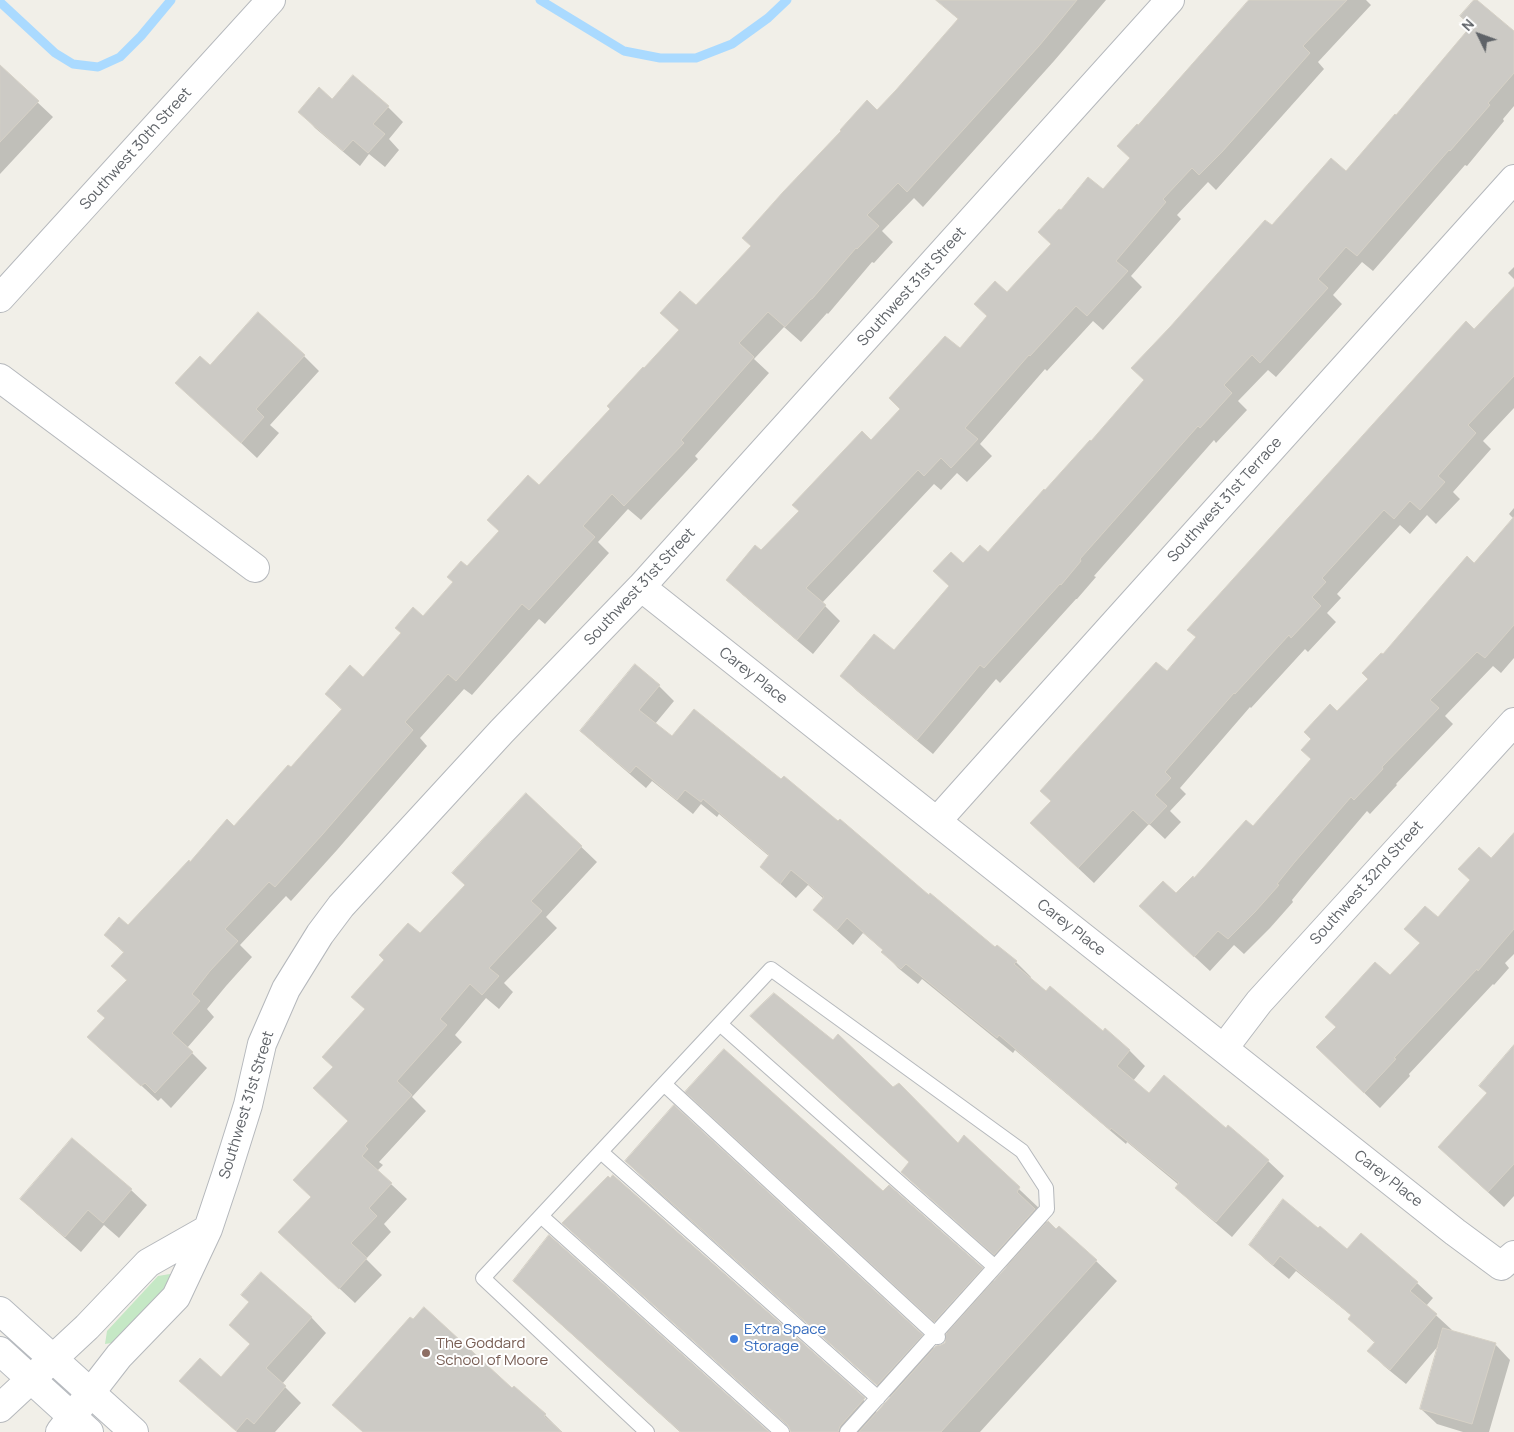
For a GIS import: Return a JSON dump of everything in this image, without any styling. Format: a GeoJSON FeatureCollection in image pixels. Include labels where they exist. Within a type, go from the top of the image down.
{"type":"FeatureCollection","features":[{"type":"Feature","properties":{"kind":"street","name":"Southwest 30th Street"},"geometry":{"type":"LineString","coordinates":[[0,298],[271,0]]}},
{"type":"Feature","properties":{"kind":"street","name":"Southwest 31st Street"},"geometry":{"type":"LineString","coordinates":[[74,1427],[90,1392],[120,1356],[176,1297],[208,1229],[248,1105],[262,1044],[286,989],[320,934],[341,906],[502,731],[641,588],[1170,0]]}},
{"type":"Feature","properties":{"kind":"street","name":"Southwest 31st Terrace"},"geometry":{"type":"LineString","coordinates":[[937,822],[1004,744],[1514,179]]}},
{"type":"Feature","properties":{"kind":"street"},"geometry":{"type":"LineString","coordinates":[[0,378],[255,568]]}},
{"type":"Feature","properties":{"kind":"street","name":"Carey Place"},"geometry":{"type":"LineString","coordinates":[[641,588],[1224,1048],[1385,1178],[1455,1232],[1508,1261]]}},
{"type":"Feature","properties":{"kind":"street","name":"Southwest 32nd Street"},"geometry":{"type":"LineString","coordinates":[[1224,1048],[1259,1002],[1514,722]]}},
{"type":"Feature","properties":{"kind":"street"},"geometry":{"type":"LineString","coordinates":[[0,1408],[87,1327],[148,1263],[208,1229]]}},
{"type":"Feature","properties":{"kind":"street"},"geometry":{"type":"LineString","coordinates":[[0,1311],[134,1432]]}},
{"type":"Feature","properties":{"kind":"street"},"geometry":{"type":"LineString","coordinates":[[0,1352],[30,1379],[74,1427]]}},
{"type":"Feature","properties":{"kind":"lane"},"geometry":{"type":"LineString","coordinates":[[647,1432],[483,1278],[771,969],[1022,1151],[1046,1188],[1047,1209],[937,1336],[847,1432]]}},
{"type":"Feature","properties":{"kind":"lane"},"geometry":{"type":"LineString","coordinates":[[720,1024],[995,1267]]}},
{"type":"Feature","properties":{"kind":"lane"},"geometry":{"type":"LineString","coordinates":[[664,1084],[937,1336]]}},
{"type":"Feature","properties":{"kind":"lane"},"geometry":{"type":"LineString","coordinates":[[601,1152],[878,1398]]}},
{"type":"Feature","properties":{"kind":"lane"},"geometry":{"type":"LineString","coordinates":[[541,1216],[782,1432]]}},
{"type":"Feature","properties":{"kind":"green space"},"geometry":{"type":"Polygon","coordinates":[[[170,1274],[171,1283],[118,1342],[105,1344],[107,1331],[158,1276],[170,1274]]]}},
{"type":"Feature","properties":{"kind":"building"},"geometry":{"type":"Polygon","coordinates":[[[936,0],[1077,0],[1039,46],[907,192],[898,183],[867,215],[879,226],[856,248],[785,327],[768,312],[739,343],[754,357],[681,440],[684,443],[624,506],[612,494],[583,526],[595,537],[529,610],[522,604],[456,681],[448,674],[405,722],[413,730],[322,835],[275,887],[269,882],[225,929],[238,941],[192,994],[200,1001],[172,1033],[193,1052],[155,1093],[145,1083],[141,1086],[87,1037],[105,1018],[97,1011],[127,980],[111,966],[124,952],[104,935],[119,917],[128,925],[189,860],[190,862],[227,819],[234,826],[288,765],[291,767],[342,709],[325,694],[350,665],[363,677],[401,633],[395,628],[413,607],[423,616],[453,582],[447,577],[461,561],[467,566],[499,531],[487,520],[528,475],[539,485],[610,409],[607,406],[679,330],[660,313],[680,291],[696,305],[751,246],[742,238],[841,131],[867,100],[877,110],[896,90],[958,19],[936,0]]]}},
{"type":"Feature","properties":{"kind":"building"},"geometry":{"type":"Polygon","coordinates":[[[1249,0],[1347,0],[1303,46],[1310,53],[1222,152],[1199,175],[1192,168],[1163,199],[1166,202],[1116,261],[1128,271],[1087,316],[1076,306],[1029,355],[965,428],[978,439],[951,468],[941,458],[924,476],[918,470],[806,588],[826,605],[797,640],[726,580],[755,545],[761,550],[799,511],[792,505],[862,431],[871,440],[900,409],[889,398],[945,336],[960,348],[987,316],[974,304],[995,281],[1007,292],[1051,244],[1038,232],[1059,209],[1061,210],[1088,177],[1103,189],[1130,158],[1117,146],[1249,0]]]}},
{"type":"Feature","properties":{"kind":"building"},"geometry":{"type":"Polygon","coordinates":[[[1474,0],[1477,0],[1514,31],[1514,73],[1488,103],[1490,105],[1357,256],[1346,247],[1318,279],[1328,288],[1260,363],[1252,355],[1224,385],[1232,393],[1200,428],[1198,426],[1080,559],[1081,561],[1061,585],[984,668],[980,665],[917,740],[840,676],[874,634],[894,650],[949,586],[933,571],[951,552],[963,563],[980,545],[988,552],[1044,489],[1091,441],[1144,380],[1131,368],[1265,220],[1272,225],[1331,158],[1346,171],[1471,26],[1460,16],[1474,0]]]}},
{"type":"Feature","properties":{"kind":"building"},"geometry":{"type":"Polygon","coordinates":[[[0,65],[39,101],[0,142],[0,65]]]}},
{"type":"Feature","properties":{"kind":"building"},"geometry":{"type":"Polygon","coordinates":[[[353,75],[389,106],[373,124],[385,134],[368,153],[353,140],[343,151],[298,112],[319,87],[332,99],[353,75]]]}},
{"type":"Feature","properties":{"kind":"building"},"geometry":{"type":"Polygon","coordinates":[[[1514,287],[1514,376],[1468,425],[1476,433],[1438,476],[1445,482],[1420,510],[1410,501],[1394,519],[1384,510],[1322,578],[1326,582],[1312,597],[1321,606],[1291,638],[1289,635],[1234,693],[1165,772],[1171,778],[1155,795],[1167,806],[1149,825],[1133,810],[1078,868],[1030,823],[1051,801],[1040,791],[1156,662],[1167,671],[1196,637],[1187,630],[1466,321],[1474,329],[1514,287]]]}},
{"type":"Feature","properties":{"kind":"building"},"geometry":{"type":"Polygon","coordinates":[[[258,312],[305,355],[256,409],[264,417],[241,443],[175,383],[200,356],[210,365],[258,312]]]}},
{"type":"Feature","properties":{"kind":"building"},"geometry":{"type":"Polygon","coordinates":[[[1514,517],[1514,625],[1485,658],[1477,652],[1430,700],[1439,708],[1382,767],[1383,769],[1354,800],[1351,797],[1255,912],[1228,939],[1218,931],[1194,957],[1139,906],[1163,881],[1176,893],[1193,876],[1194,878],[1246,820],[1253,826],[1311,759],[1301,750],[1311,739],[1304,732],[1330,704],[1337,711],[1368,679],[1362,673],[1381,653],[1383,654],[1467,556],[1474,563],[1514,517]]]}},
{"type":"Feature","properties":{"kind":"building"},"geometry":{"type":"Polygon","coordinates":[[[635,664],[660,685],[639,710],[672,736],[694,709],[781,779],[784,776],[838,821],[840,819],[929,895],[930,893],[995,947],[997,945],[1017,961],[1014,964],[1046,991],[1050,986],[1103,1031],[1105,1028],[1130,1050],[1117,1066],[1149,1093],[1164,1075],[1226,1128],[1228,1125],[1269,1160],[1216,1222],[1175,1188],[1179,1183],[1111,1128],[1110,1130],[999,1035],[997,1038],[906,964],[901,969],[847,918],[837,930],[813,910],[824,897],[791,870],[780,884],[760,867],[769,855],[703,799],[701,802],[685,790],[677,800],[636,766],[630,773],[580,731],[635,664]]]}},
{"type":"Feature","properties":{"kind":"building"},"geometry":{"type":"Polygon","coordinates":[[[526,793],[582,846],[531,901],[542,911],[489,968],[499,976],[482,995],[470,984],[440,1019],[447,1025],[397,1081],[412,1095],[365,1146],[368,1149],[362,1156],[392,1183],[369,1208],[377,1216],[351,1243],[367,1258],[339,1289],[278,1232],[311,1197],[293,1180],[348,1121],[313,1088],[333,1067],[322,1057],[365,1009],[351,997],[384,960],[379,955],[408,923],[420,933],[465,885],[452,873],[526,793]]]}},
{"type":"Feature","properties":{"kind":"building"},"geometry":{"type":"Polygon","coordinates":[[[1514,833],[1514,929],[1478,971],[1477,969],[1364,1093],[1316,1047],[1336,1027],[1325,1017],[1375,962],[1390,975],[1420,943],[1404,929],[1425,906],[1438,917],[1470,880],[1458,869],[1479,847],[1491,858],[1514,833]]]}},
{"type":"Feature","properties":{"kind":"building"},"geometry":{"type":"Polygon","coordinates":[[[774,993],[833,1040],[838,1034],[893,1087],[899,1083],[958,1143],[964,1135],[1020,1187],[1017,1192],[1035,1209],[994,1255],[901,1172],[909,1162],[750,1016],[774,993]]]}},
{"type":"Feature","properties":{"kind":"building"},"geometry":{"type":"Polygon","coordinates":[[[1514,1045],[1514,1164],[1488,1192],[1438,1147],[1487,1093],[1479,1086],[1514,1045]]]}},
{"type":"Feature","properties":{"kind":"building"},"geometry":{"type":"Polygon","coordinates":[[[724,1049],[883,1191],[889,1185],[983,1268],[934,1322],[685,1092],[724,1049]]]}},
{"type":"Feature","properties":{"kind":"building"},"geometry":{"type":"Polygon","coordinates":[[[674,1105],[923,1335],[877,1385],[625,1161],[674,1105]]]}},
{"type":"Feature","properties":{"kind":"building"},"geometry":{"type":"Polygon","coordinates":[[[72,1138],[132,1189],[103,1223],[88,1210],[65,1237],[20,1199],[72,1138]]]}},
{"type":"Feature","properties":{"kind":"building"},"geometry":{"type":"Polygon","coordinates":[[[613,1175],[865,1398],[840,1426],[838,1432],[791,1432],[788,1425],[562,1223],[608,1176],[610,1178],[613,1175]]]}},
{"type":"Feature","properties":{"kind":"building"},"geometry":{"type":"Polygon","coordinates":[[[1283,1199],[1318,1228],[1320,1226],[1347,1249],[1361,1233],[1418,1282],[1410,1291],[1437,1314],[1390,1370],[1367,1351],[1375,1342],[1348,1319],[1351,1315],[1280,1256],[1273,1265],[1249,1245],[1283,1199]]]}},
{"type":"Feature","properties":{"kind":"building"},"geometry":{"type":"Polygon","coordinates":[[[1048,1221],[1056,1229],[1059,1226],[1097,1260],[941,1432],[859,1432],[936,1346],[945,1343],[946,1334],[1048,1221]]]}},
{"type":"Feature","properties":{"kind":"building"},"geometry":{"type":"Polygon","coordinates":[[[549,1235],[769,1432],[681,1432],[513,1281],[549,1235]]]}},
{"type":"Feature","properties":{"kind":"building"},"geometry":{"type":"Polygon","coordinates":[[[261,1272],[312,1317],[266,1368],[286,1386],[254,1424],[247,1418],[236,1431],[179,1381],[200,1358],[221,1377],[250,1344],[229,1325],[249,1302],[241,1295],[261,1272]]]}},
{"type":"Feature","properties":{"kind":"building","name":"The Goddard School of Moore"},"geometry":{"type":"Polygon","coordinates":[[[424,1307],[512,1388],[514,1386],[546,1414],[544,1416],[562,1432],[363,1432],[332,1405],[410,1317],[413,1319],[424,1307]]]}},
{"type":"Feature","properties":{"kind":"building"},"geometry":{"type":"Polygon","coordinates":[[[1443,1328],[1496,1343],[1472,1424],[1420,1409],[1443,1328]]]}},
{"type":"Feature","properties":{"kind":"waterway"},"geometry":{"type":"LineString","coordinates":[[0,2],[55,53],[73,64],[98,67],[120,57],[141,36],[171,0]]}},
{"type":"Feature","properties":{"kind":"waterway"},"geometry":{"type":"LineString","coordinates":[[540,0],[624,51],[660,58],[696,58],[732,44],[768,18],[787,0]]}},
{"type":"Feature","properties":{"kind":"place","name":"Extra Space Storage"},"geometry":{"type":"Point","coordinates":[734,1339]}},
{"type":"Feature","properties":{"kind":"place","name":"The Goddard School of Moore"},"geometry":{"type":"Point","coordinates":[426,1353]}}]}
